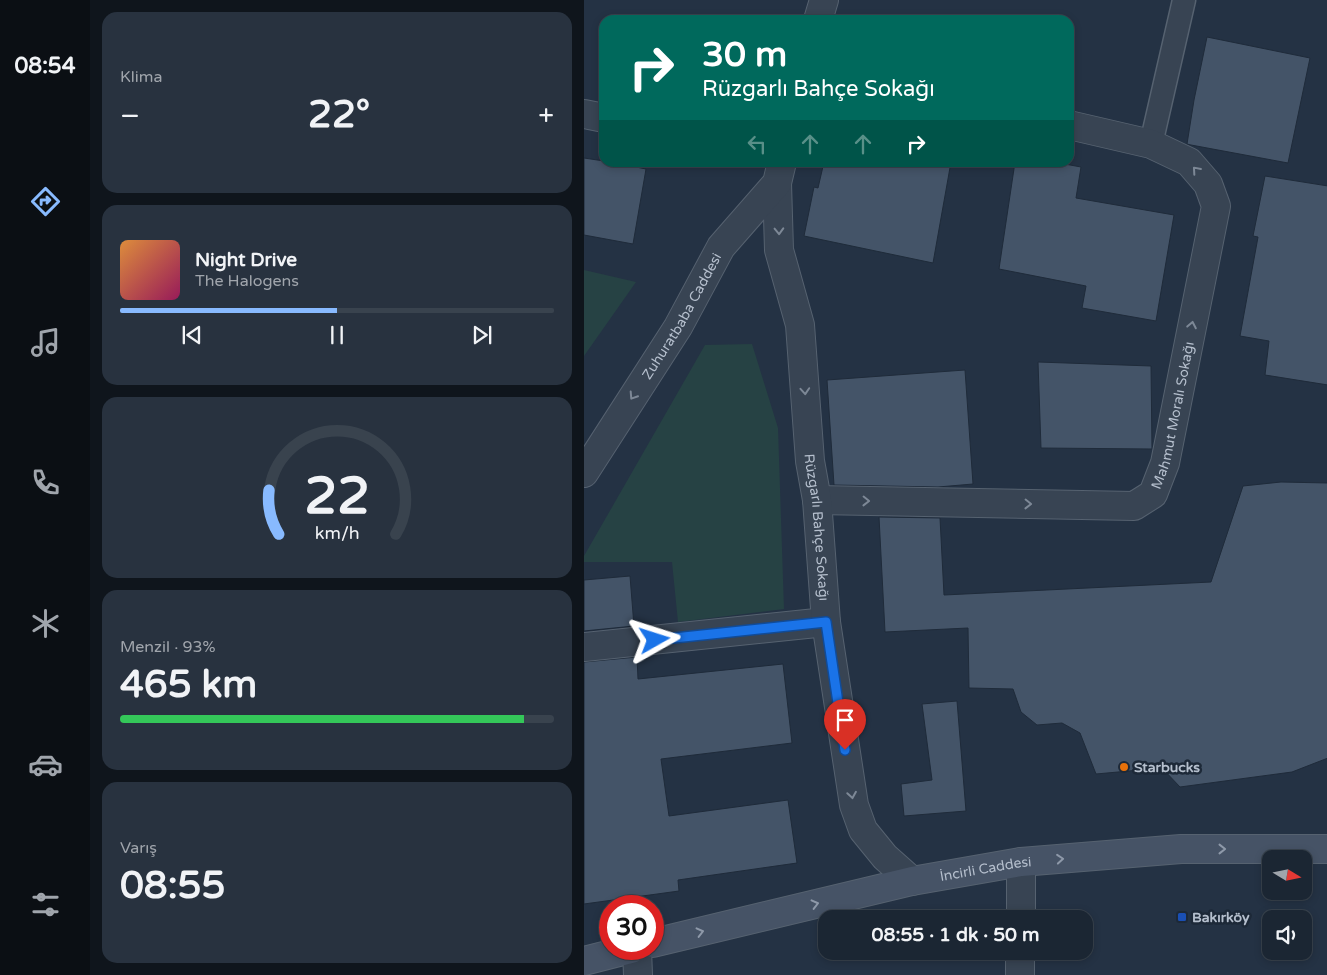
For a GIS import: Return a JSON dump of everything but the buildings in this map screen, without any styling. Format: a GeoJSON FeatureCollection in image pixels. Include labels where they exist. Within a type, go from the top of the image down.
{"type":"FeatureCollection","features":[{"type":"Feature","properties":{"kind":"main road","name":"İncirli Caddesi"},"geometry":{"type":"LineString","coordinates":[[664,940],[912,880],[1021,862],[1181,849],[1327,849]]}},
{"type":"Feature","properties":{"kind":"main road"},"geometry":{"type":"LineString","coordinates":[[584,961],[599,957]]}},
{"type":"Feature","properties":{"kind":"street"},"geometry":{"type":"LineString","coordinates":[[820,15],[824,0]]}},
{"type":"Feature","properties":{"kind":"street"},"geometry":{"type":"LineString","coordinates":[[584,114],[599,117]]}},
{"type":"Feature","properties":{"kind":"street","name":"Mahmut Moralı Sokağı"},"geometry":{"type":"LineString","coordinates":[[817,500],[1134,506],[1153,494],[1165,463],[1216,206],[1208,184],[1189,162],[1151,144],[1074,126]]}},
{"type":"Feature","properties":{"kind":"street","name":"Rüzgarlı Bahçe Sokağı"},"geometry":{"type":"LineString","coordinates":[[780,173],[779,250],[800,325],[810,461],[817,500],[826,622],[854,806],[863,830],[885,857],[912,880]]}},
{"type":"Feature","properties":{"kind":"street","name":"Zuhuratbaba Caddesi"},"geometry":{"type":"LineString","coordinates":[[584,473],[678,327],[721,247],[780,173]]}},
{"type":"Feature","properties":{"kind":"street"},"geometry":{"type":"LineString","coordinates":[[584,647],[826,622]]}},
{"type":"Feature","properties":{"kind":"street"},"geometry":{"type":"LineString","coordinates":[[1021,862],[1021,910]]}},
{"type":"Feature","properties":{"kind":"street"},"geometry":{"type":"LineString","coordinates":[[637,960],[638,975]]}},
{"type":"Feature","properties":{"kind":"street"},"geometry":{"type":"LineString","coordinates":[[1020,960],[1020,975]]}},
{"type":"Feature","properties":{"kind":"lane"},"geometry":{"type":"LineString","coordinates":[[1151,144],[1184,0]]}},
{"type":"Feature","properties":{"kind":"green space"},"geometry":{"type":"Polygon","coordinates":[[[584,270],[636,282],[584,356],[584,270]]]}},
{"type":"Feature","properties":{"kind":"green space"},"geometry":{"type":"Polygon","coordinates":[[[752,344],[778,428],[784,609],[678,622],[672,562],[584,562],[584,556],[705,345],[752,344]]]}},
{"type":"Feature","properties":{"kind":"place","name":"Starbucks"},"geometry":{"type":"Point","coordinates":[1124,767]}},
{"type":"Feature","properties":{"kind":"place","name":"Bakırköy"},"geometry":{"type":"Point","coordinates":[1182,917]}},
{"type":"Feature","properties":{"kind":"route"},"geometry":{"type":"LineString","coordinates":[[655,640],[826,622],[845,750]]}}]}
